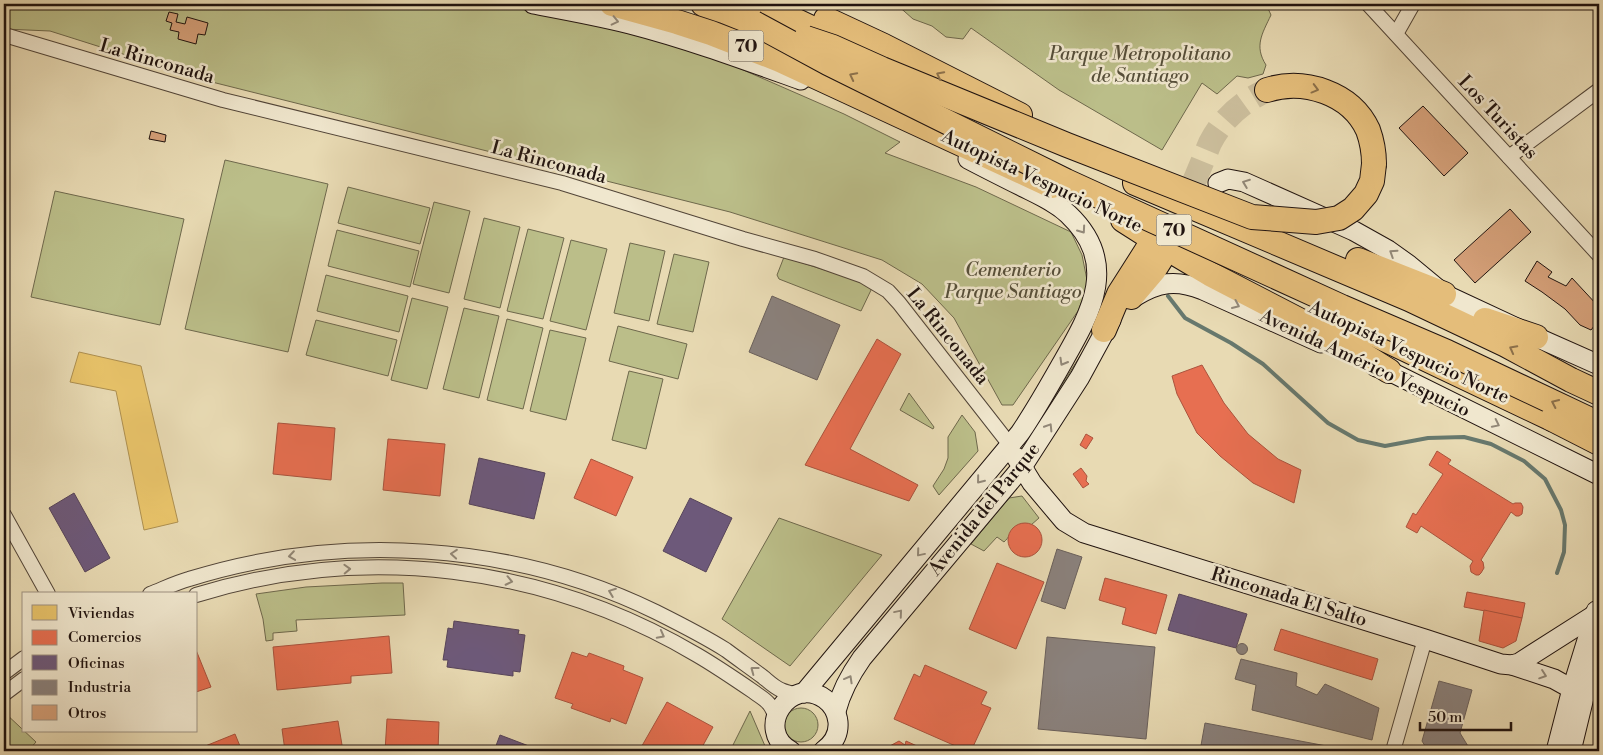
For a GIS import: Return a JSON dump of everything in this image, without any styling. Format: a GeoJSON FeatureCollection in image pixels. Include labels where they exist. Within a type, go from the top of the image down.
{"type":"FeatureCollection","features":[{"type":"Feature","properties":{"kind":"highway","name":"Autopista Vespucio Norte"},"geometry":{"type":"LineString","coordinates":[[612,4],[711,33],[780,60],[1123,220],[1361,327],[1599,443]]}},
{"type":"Feature","properties":{"kind":"highway","name":"70"},"geometry":{"type":"LineString","coordinates":[[703,4],[724,11],[758,14],[828,63],[1066,182],[1342,307],[1447,352],[1599,423]]}},
{"type":"Feature","properties":{"kind":"highway"},"geometry":{"type":"LineString","coordinates":[[791,4],[876,42],[1062,135]]}},
{"type":"Feature","properties":{"kind":"highway"},"geometry":{"type":"LineString","coordinates":[[758,14],[806,38],[833,47],[1067,145],[1444,294]]}},
{"type":"Feature","properties":{"kind":"highway","name":"Autopista Vespucio Norte"},"geometry":{"type":"LineString","coordinates":[[758,14],[812,27],[924,86],[995,120],[1110,173],[1409,299],[1506,345],[1599,393]]}},
{"type":"Feature","properties":{"kind":"highway"},"geometry":{"type":"LineString","coordinates":[[1252,217],[1316,222],[1339,218],[1353,209],[1366,194],[1372,181],[1374,164],[1367,128],[1343,101],[1325,92],[1307,87],[1285,86],[1268,90]]}},
{"type":"Feature","properties":{"kind":"highway"},"geometry":{"type":"LineString","coordinates":[[1123,220],[1210,274],[1349,346],[1389,372]]}},
{"type":"Feature","properties":{"kind":"highway"},"geometry":{"type":"LineString","coordinates":[[1095,325],[1120,294],[1163,256]]}},
{"type":"Feature","properties":{"kind":"highway"},"geometry":{"type":"LineString","coordinates":[[1127,302],[1154,270],[1163,256]]}},
{"type":"Feature","properties":{"kind":"highway"},"geometry":{"type":"LineString","coordinates":[[1316,259],[1536,338]]}},
{"type":"Feature","properties":{"kind":"street"},"geometry":{"type":"LineString","coordinates":[[533,4],[630,24],[712,49],[806,82],[873,112],[1046,198],[1073,219],[1092,247],[1096,266],[1096,287],[1093,304],[1095,325]]}},
{"type":"Feature","properties":{"kind":"street","name":"Los Turistas"},"geometry":{"type":"LineString","coordinates":[[1368,4],[1599,255]]}},
{"type":"Feature","properties":{"kind":"street"},"geometry":{"type":"LineString","coordinates":[[1396,34],[1413,4]]}},
{"type":"Feature","properties":{"kind":"street","name":"La Rinconada"},"geometry":{"type":"LineString","coordinates":[[4,37],[8,36],[223,100],[562,182],[743,240],[816,259],[863,276],[888,291],[899,303],[1010,445]]}},
{"type":"Feature","properties":{"kind":"street"},"geometry":{"type":"LineString","coordinates":[[1509,157],[1599,90]]}},
{"type":"Feature","properties":{"kind":"street"},"geometry":{"type":"LineString","coordinates":[[1218,183],[1228,180],[1244,182],[1354,230],[1399,257],[1444,294],[1536,338],[1599,364]]}},
{"type":"Feature","properties":{"kind":"street"},"geometry":{"type":"LineString","coordinates":[[1163,256],[1191,285]]}},
{"type":"Feature","properties":{"kind":"street","name":"Avenida Américo Vespucio"},"geometry":{"type":"LineString","coordinates":[[1127,302],[1145,290],[1156,286],[1177,283],[1191,285],[1356,360],[1389,372],[1599,475]]}},
{"type":"Feature","properties":{"kind":"street","name":"Avenida del Parque"},"geometry":{"type":"LineString","coordinates":[[776,717],[783,704],[800,694],[1010,445],[1095,325],[1116,314],[1127,302]]}},
{"type":"Feature","properties":{"kind":"street","name":"Avenida del Parque"},"geometry":{"type":"LineString","coordinates":[[823,751],[832,744],[836,736],[838,727],[836,711],[840,695],[846,683],[862,658],[1022,468],[1080,377],[1095,325]]}},
{"type":"Feature","properties":{"kind":"street"},"geometry":{"type":"LineString","coordinates":[[1555,453],[1582,443],[1599,423]]}},
{"type":"Feature","properties":{"kind":"street","name":"Rinconada El Salto"},"geometry":{"type":"LineString","coordinates":[[1010,445],[1032,483],[1064,521],[1084,533],[1501,664],[1512,665],[1554,679],[1572,689]]}},
{"type":"Feature","properties":{"kind":"street"},"geometry":{"type":"LineString","coordinates":[[4,515],[47,592]]}},
{"type":"Feature","properties":{"kind":"street"},"geometry":{"type":"LineString","coordinates":[[155,592],[188,579],[244,565],[312,554],[350,551],[403,551],[454,554],[490,559],[549,572],[603,589],[633,601],[697,633],[724,649],[780,690],[822,696],[836,711]]}},
{"type":"Feature","properties":{"kind":"street"},"geometry":{"type":"LineString","coordinates":[[198,594],[246,582],[300,573],[387,568],[444,570],[490,577],[534,587],[626,618],[711,663],[769,704],[776,717],[775,726],[777,734],[784,748]]}},
{"type":"Feature","properties":{"kind":"street"},"geometry":{"type":"LineString","coordinates":[[1512,665],[1524,660],[1598,609]]}},
{"type":"Feature","properties":{"kind":"street"},"geometry":{"type":"LineString","coordinates":[[1556,751],[1572,689],[1598,609]]}},
{"type":"Feature","properties":{"kind":"street"},"geometry":{"type":"LineString","coordinates":[[1393,751],[1425,639]]}},
{"type":"Feature","properties":{"kind":"street"},"geometry":{"type":"LineString","coordinates":[[1571,751],[1587,685],[1599,656]]}},
{"type":"Feature","properties":{"kind":"street"},"geometry":{"type":"LineString","coordinates":[[4,672],[22,659]]}},
{"type":"Feature","properties":{"kind":"street"},"geometry":{"type":"LineString","coordinates":[[4,694],[22,680]]}},
{"type":"Feature","properties":{"kind":"green space","name":"Cementerio Parque Santiago"},"geometry":{"type":"Polygon","coordinates":[[[4,4],[506,4],[633,30],[709,55],[844,114],[900,142],[885,153],[976,187],[1071,232],[1082,255],[1088,285],[1078,311],[1013,405],[1002,405],[954,318],[922,284],[882,260],[730,212],[208,81],[50,31],[4,29],[4,4]]]}},
{"type":"Feature","properties":{"kind":"green space","name":"Parque Metropolitano de Santiago"},"geometry":{"type":"Polygon","coordinates":[[[896,4],[1266,4],[1271,15],[1260,46],[1260,52],[1266,65],[1263,74],[1248,78],[1237,76],[1217,94],[1202,83],[1162,150],[1059,90],[971,28],[963,39],[946,37],[932,26],[913,19],[896,4]]]}},
{"type":"Feature","properties":{"kind":"green space"},"geometry":{"type":"Polygon","coordinates":[[[225,160],[328,184],[288,352],[185,329],[225,160]]]}},
{"type":"Feature","properties":{"kind":"green space"},"geometry":{"type":"Polygon","coordinates":[[[348,187],[430,208],[420,244],[338,223],[348,187]]]}},
{"type":"Feature","properties":{"kind":"green space"},"geometry":{"type":"Polygon","coordinates":[[[55,191],[184,219],[160,325],[31,297],[55,191]]]}},
{"type":"Feature","properties":{"kind":"green space"},"geometry":{"type":"Polygon","coordinates":[[[434,202],[470,211],[449,293],[413,284],[434,202]]]}},
{"type":"Feature","properties":{"kind":"green space"},"geometry":{"type":"Polygon","coordinates":[[[484,218],[520,227],[500,308],[464,299],[484,218]]]}},
{"type":"Feature","properties":{"kind":"green space"},"geometry":{"type":"Polygon","coordinates":[[[528,229],[564,238],[543,319],[507,311],[528,229]]]}},
{"type":"Feature","properties":{"kind":"green space"},"geometry":{"type":"Polygon","coordinates":[[[337,230],[419,251],[410,287],[328,266],[337,230]]]}},
{"type":"Feature","properties":{"kind":"green space"},"geometry":{"type":"Polygon","coordinates":[[[571,240],[607,249],[586,330],[550,321],[571,240]]]}},
{"type":"Feature","properties":{"kind":"green space"},"geometry":{"type":"Polygon","coordinates":[[[630,243],[665,251],[649,321],[614,313],[630,243]]]}},
{"type":"Feature","properties":{"kind":"green space"},"geometry":{"type":"Polygon","coordinates":[[[674,254],[709,262],[693,332],[657,324],[674,254]]]}},
{"type":"Feature","properties":{"kind":"green space"},"geometry":{"type":"Polygon","coordinates":[[[784,257],[853,279],[872,288],[861,311],[779,279],[777,275],[784,257]]]}},
{"type":"Feature","properties":{"kind":"green space"},"geometry":{"type":"Polygon","coordinates":[[[326,275],[408,296],[399,332],[317,311],[326,275]]]}},
{"type":"Feature","properties":{"kind":"green space"},"geometry":{"type":"Polygon","coordinates":[[[412,298],[448,307],[427,389],[391,380],[412,298]]]}},
{"type":"Feature","properties":{"kind":"green space"},"geometry":{"type":"Polygon","coordinates":[[[464,308],[499,316],[479,398],[443,389],[464,308]]]}},
{"type":"Feature","properties":{"kind":"green space"},"geometry":{"type":"Polygon","coordinates":[[[507,319],[543,328],[523,409],[487,400],[507,319]]]}},
{"type":"Feature","properties":{"kind":"green space"},"geometry":{"type":"Polygon","coordinates":[[[316,320],[397,340],[388,376],[306,355],[316,320]]]}},
{"type":"Feature","properties":{"kind":"green space"},"geometry":{"type":"Polygon","coordinates":[[[1101,323],[1084,357],[1031,441],[1028,438],[1101,323]]]}},
{"type":"Feature","properties":{"kind":"green space"},"geometry":{"type":"Polygon","coordinates":[[[618,326],[687,344],[678,379],[609,361],[618,326]]]}},
{"type":"Feature","properties":{"kind":"green space"},"geometry":{"type":"Polygon","coordinates":[[[550,330],[586,338],[566,420],[530,411],[550,330]]]}},
{"type":"Feature","properties":{"kind":"green space"},"geometry":{"type":"Polygon","coordinates":[[[629,371],[663,379],[646,449],[612,440],[629,371]]]}},
{"type":"Feature","properties":{"kind":"green space"},"geometry":{"type":"Polygon","coordinates":[[[909,393],[934,427],[933,429],[900,410],[909,393]]]}},
{"type":"Feature","properties":{"kind":"green space"},"geometry":{"type":"Polygon","coordinates":[[[962,415],[975,432],[978,451],[939,495],[933,486],[944,469],[948,458],[948,437],[962,415]]]}},
{"type":"Feature","properties":{"kind":"green space"},"geometry":{"type":"Polygon","coordinates":[[[1022,496],[1039,518],[1031,525],[1021,524],[1014,528],[1004,542],[997,537],[984,551],[971,544],[1009,498],[1022,496]]]}},
{"type":"Feature","properties":{"kind":"green space"},"geometry":{"type":"Polygon","coordinates":[[[779,518],[882,555],[790,666],[722,619],[779,518]]]}},
{"type":"Feature","properties":{"kind":"green space"},"geometry":{"type":"Polygon","coordinates":[[[403,583],[405,615],[296,620],[297,631],[273,633],[273,640],[266,641],[263,619],[256,594],[306,587],[403,583]]]}},
{"type":"Feature","properties":{"kind":"green space"},"geometry":{"type":"Polygon","coordinates":[[[801,708],[808,709],[813,713],[817,718],[817,732],[813,737],[808,741],[801,742],[794,741],[789,737],[785,732],[784,725],[785,718],[789,713],[794,709],[801,708]]]}},
{"type":"Feature","properties":{"kind":"green space"},"geometry":{"type":"Polygon","coordinates":[[[750,711],[765,746],[764,751],[730,751],[750,711]]]}},
{"type":"Feature","properties":{"kind":"green space"},"geometry":{"type":"Polygon","coordinates":[[[4,712],[22,729],[22,732],[25,732],[36,742],[28,751],[21,747],[17,751],[4,751],[4,712]]]}},
{"type":"Feature","properties":{"kind":"building: Viviendas"},"geometry":{"type":"Polygon","coordinates":[[[79,352],[141,366],[178,522],[144,530],[116,391],[70,382],[79,352]]]}},
{"type":"Feature","properties":{"kind":"building: Comercios"},"geometry":{"type":"Polygon","coordinates":[[[877,339],[901,354],[850,449],[918,485],[909,501],[805,465],[877,339]]]}},
{"type":"Feature","properties":{"kind":"building: Comercios"},"geometry":{"type":"Polygon","coordinates":[[[1202,365],[1224,403],[1248,434],[1278,459],[1301,470],[1294,503],[1253,483],[1220,456],[1197,433],[1177,394],[1172,376],[1202,365]]]}},
{"type":"Feature","properties":{"kind":"building: Comercios"},"geometry":{"type":"Polygon","coordinates":[[[278,423],[335,428],[331,480],[273,474],[278,423]]]}},
{"type":"Feature","properties":{"kind":"building: Comercios"},"geometry":{"type":"Polygon","coordinates":[[[1086,434],[1093,438],[1086,449],[1080,445],[1086,434]]]}},
{"type":"Feature","properties":{"kind":"building: Comercios"},"geometry":{"type":"Polygon","coordinates":[[[388,439],[445,444],[440,496],[383,490],[388,439]]]}},
{"type":"Feature","properties":{"kind":"building: Comercios"},"geometry":{"type":"Polygon","coordinates":[[[1437,451],[1451,460],[1448,464],[1513,504],[1521,503],[1523,507],[1522,514],[1519,516],[1511,512],[1481,560],[1484,568],[1479,575],[1471,572],[1470,566],[1473,561],[1421,526],[1417,533],[1406,527],[1413,513],[1416,515],[1443,474],[1429,465],[1437,451]]]}},
{"type":"Feature","properties":{"kind":"building: Comercios"},"geometry":{"type":"Polygon","coordinates":[[[591,459],[633,477],[616,516],[574,498],[591,459]]]}},
{"type":"Feature","properties":{"kind":"building: Comercios"},"geometry":{"type":"Polygon","coordinates":[[[1081,468],[1087,476],[1086,481],[1089,484],[1083,488],[1073,474],[1081,468]]]}},
{"type":"Feature","properties":{"kind":"building: Comercios"},"geometry":{"type":"Polygon","coordinates":[[[1025,523],[1037,528],[1042,540],[1037,552],[1025,557],[1013,552],[1008,540],[1013,528],[1025,523]]]}},
{"type":"Feature","properties":{"kind":"building: Comercios"},"geometry":{"type":"Polygon","coordinates":[[[997,563],[1044,582],[1016,649],[969,629],[997,563]]]}},
{"type":"Feature","properties":{"kind":"building: Comercios"},"geometry":{"type":"Polygon","coordinates":[[[1105,578],[1167,595],[1156,634],[1122,624],[1126,608],[1099,600],[1105,578]]]}},
{"type":"Feature","properties":{"kind":"building: Comercios"},"geometry":{"type":"Polygon","coordinates":[[[1467,592],[1525,603],[1522,618],[1464,607],[1467,592]]]}},
{"type":"Feature","properties":{"kind":"building: Comercios"},"geometry":{"type":"Polygon","coordinates":[[[1484,610],[1522,618],[1516,641],[1503,648],[1479,641],[1484,610]]]}},
{"type":"Feature","properties":{"kind":"building: Comercios"},"geometry":{"type":"Polygon","coordinates":[[[1281,629],[1378,659],[1372,680],[1274,650],[1281,629]]]}},
{"type":"Feature","properties":{"kind":"building: Comercios"},"geometry":{"type":"Polygon","coordinates":[[[389,636],[392,673],[351,676],[351,683],[277,690],[273,647],[389,636]]]}},
{"type":"Feature","properties":{"kind":"building: Comercios"},"geometry":{"type":"Polygon","coordinates":[[[572,652],[587,657],[589,653],[624,666],[623,670],[643,678],[626,724],[611,718],[610,722],[571,708],[573,704],[555,698],[572,652]]]}},
{"type":"Feature","properties":{"kind":"building: Comercios"},"geometry":{"type":"Polygon","coordinates":[[[198,655],[211,687],[198,691],[198,655]]]}},
{"type":"Feature","properties":{"kind":"building: Comercios"},"geometry":{"type":"Polygon","coordinates":[[[925,665],[987,692],[981,704],[991,708],[971,751],[967,751],[894,719],[914,674],[920,677],[925,665]]]}},
{"type":"Feature","properties":{"kind":"building: Comercios"},"geometry":{"type":"Polygon","coordinates":[[[667,702],[713,727],[700,751],[639,751],[667,702]]]}},
{"type":"Feature","properties":{"kind":"building: Comercios"},"geometry":{"type":"Polygon","coordinates":[[[387,719],[439,722],[438,751],[385,751],[387,719]]]}},
{"type":"Feature","properties":{"kind":"building: Comercios"},"geometry":{"type":"Polygon","coordinates":[[[338,721],[343,751],[285,751],[282,729],[338,721]]]}},
{"type":"Feature","properties":{"kind":"building: Comercios"},"geometry":{"type":"Polygon","coordinates":[[[235,734],[242,751],[193,751],[235,734]]]}},
{"type":"Feature","properties":{"kind":"building: Comercios"},"geometry":{"type":"Polygon","coordinates":[[[899,741],[905,745],[906,741],[928,751],[886,751],[888,747],[899,741]]]}},
{"type":"Feature","properties":{"kind":"building: Oficinas"},"geometry":{"type":"Polygon","coordinates":[[[479,458],[545,473],[534,519],[469,504],[479,458]]]}},
{"type":"Feature","properties":{"kind":"building: Oficinas"},"geometry":{"type":"Polygon","coordinates":[[[74,493],[110,558],[85,572],[49,508],[74,493]]]}},
{"type":"Feature","properties":{"kind":"building: Oficinas"},"geometry":{"type":"Polygon","coordinates":[[[690,498],[732,518],[706,572],[663,551],[690,498]]]}},
{"type":"Feature","properties":{"kind":"building: Oficinas"},"geometry":{"type":"Polygon","coordinates":[[[1179,594],[1247,614],[1236,648],[1168,630],[1179,594]]]}},
{"type":"Feature","properties":{"kind":"building: Oficinas"},"geometry":{"type":"Polygon","coordinates":[[[454,621],[519,630],[518,634],[525,635],[520,672],[513,671],[513,676],[447,667],[448,660],[443,660],[448,628],[453,629],[454,621]]]}},
{"type":"Feature","properties":{"kind":"building: Oficinas"},"geometry":{"type":"Polygon","coordinates":[[[500,735],[542,751],[494,751],[500,735]]]}},
{"type":"Feature","properties":{"kind":"building: Industria"},"geometry":{"type":"Polygon","coordinates":[[[772,296],[840,325],[817,380],[749,352],[772,296]]]}},
{"type":"Feature","properties":{"kind":"building: Industria"},"geometry":{"type":"Polygon","coordinates":[[[1057,549],[1082,557],[1065,609],[1041,601],[1057,549]]]}},
{"type":"Feature","properties":{"kind":"building: Industria"},"geometry":{"type":"Polygon","coordinates":[[[1047,637],[1155,647],[1146,739],[1038,729],[1047,637]]]}},
{"type":"Feature","properties":{"kind":"building: Industria"},"geometry":{"type":"Polygon","coordinates":[[[1240,644],[1244,644],[1247,649],[1246,653],[1240,654],[1237,651],[1237,647],[1240,644]]]}},
{"type":"Feature","properties":{"kind":"building: Industria"},"geometry":{"type":"Polygon","coordinates":[[[1241,659],[1297,673],[1296,686],[1317,695],[1325,684],[1379,708],[1372,740],[1252,710],[1256,685],[1235,679],[1241,659]]]}},
{"type":"Feature","properties":{"kind":"building: Industria"},"geometry":{"type":"Polygon","coordinates":[[[1439,681],[1472,690],[1460,733],[1471,751],[1428,751],[1422,741],[1439,681]]]}},
{"type":"Feature","properties":{"kind":"building: Industria"},"geometry":{"type":"Polygon","coordinates":[[[1205,723],[1353,751],[1200,751],[1205,723]]]}},
{"type":"Feature","properties":{"kind":"building: Otros"},"geometry":{"type":"Polygon","coordinates":[[[169,12],[178,14],[176,22],[185,24],[187,17],[208,23],[205,35],[198,34],[196,44],[178,39],[179,32],[170,30],[172,23],[166,21],[169,12]]]}},
{"type":"Feature","properties":{"kind":"building: Otros"},"geometry":{"type":"Polygon","coordinates":[[[1423,106],[1468,153],[1444,176],[1399,128],[1423,106]]]}},
{"type":"Feature","properties":{"kind":"building: Otros"},"geometry":{"type":"Polygon","coordinates":[[[151,131],[166,135],[165,142],[149,139],[151,131]]]}},
{"type":"Feature","properties":{"kind":"building: Otros"},"geometry":{"type":"Polygon","coordinates":[[[1510,209],[1531,232],[1475,283],[1454,260],[1510,209]]]}},
{"type":"Feature","properties":{"kind":"building: Otros"},"geometry":{"type":"Polygon","coordinates":[[[1537,261],[1552,272],[1548,277],[1566,286],[1572,278],[1598,306],[1593,311],[1599,316],[1599,320],[1591,330],[1580,325],[1565,309],[1525,281],[1537,261]]]}},
{"type":"Feature","properties":{"kind":"waterway"},"geometry":{"type":"LineString","coordinates":[[916,4],[918,8]]}},
{"type":"Feature","properties":{"kind":"waterway"},"geometry":{"type":"LineString","coordinates":[[1168,296],[1185,318],[1231,343],[1263,364],[1328,423],[1358,440],[1385,446],[1428,438],[1464,437],[1491,444],[1524,461],[1545,479],[1561,510],[1565,525],[1564,552],[1557,573]]}},
{"type":"Feature","properties":{"kind":"tunnel"},"geometry":{"type":"LineString","coordinates":[[1166,250],[1215,134],[1227,118],[1241,105],[1267,90]]}}]}
